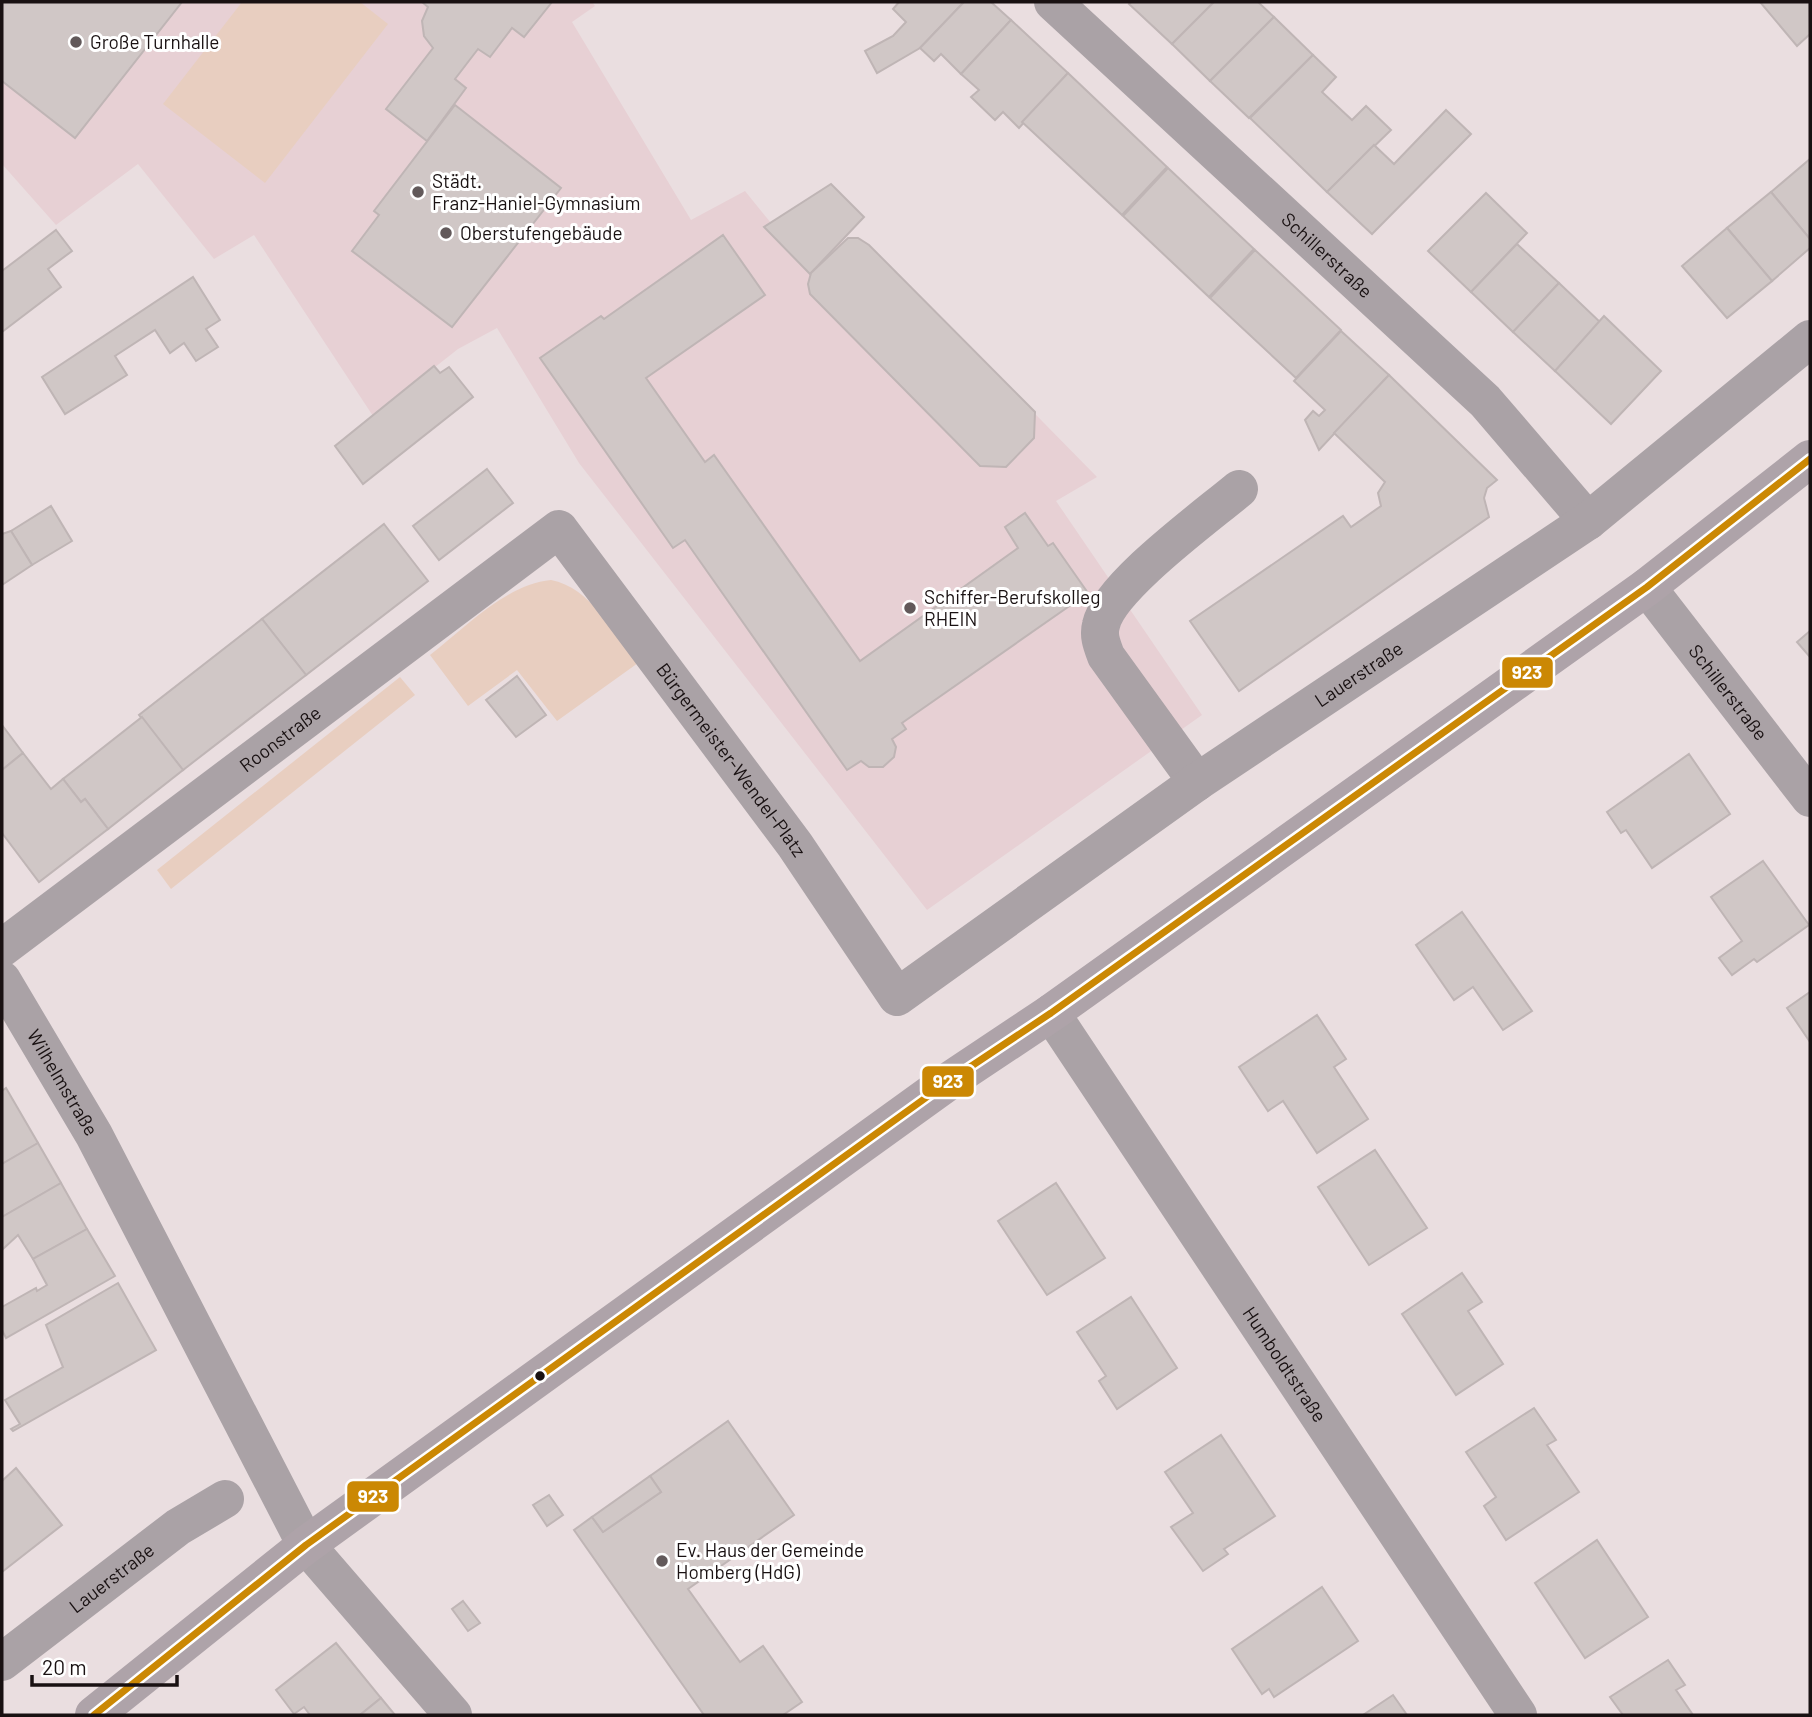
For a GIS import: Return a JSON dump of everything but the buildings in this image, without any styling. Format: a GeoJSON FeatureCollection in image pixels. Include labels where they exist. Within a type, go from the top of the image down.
{"type":"FeatureCollection","features":[{"type":"Feature","properties":{"kind":"main road"},"geometry":{"type":"LineString","coordinates":[[94,1715],[306,1545],[949,1081],[1051,1013],[1647,587],[1810,459]]}},
{"type":"Feature","properties":{"kind":"street","name":"Schillerstraße"},"geometry":{"type":"LineString","coordinates":[[1053,2],[1485,401],[1588,521]]}},
{"type":"Feature","properties":{"kind":"street","name":"Lauerstraße"},"geometry":{"type":"LineString","coordinates":[[897,997],[1197,782],[1588,521],[1810,339]]}},
{"type":"Feature","properties":{"kind":"street"},"geometry":{"type":"LineString","coordinates":[[1197,782],[1106,656],[1099,638],[1101,623],[1109,605],[1157,557],[1239,489]]}},
{"type":"Feature","properties":{"kind":"street","name":"Roonstraße"},"geometry":{"type":"LineString","coordinates":[[2,948],[559,529]]}},
{"type":"Feature","properties":{"kind":"street","name":"Bürgermeister-Wendel-Platz"},"geometry":{"type":"LineString","coordinates":[[559,529],[795,845],[897,997]]}},
{"type":"Feature","properties":{"kind":"street","name":"Schillerstraße"},"geometry":{"type":"LineString","coordinates":[[1647,587],[1810,798]]}},
{"type":"Feature","properties":{"kind":"street","name":"Wilhelmstraße"},"geometry":{"type":"LineString","coordinates":[[2,980],[94,1135],[306,1545],[453,1715]]}},
{"type":"Feature","properties":{"kind":"street","name":"Humboldtstraße"},"geometry":{"type":"LineString","coordinates":[[1051,1013],[1518,1715]]}},
{"type":"Feature","properties":{"kind":"street","name":"Lauerstraße"},"geometry":{"type":"LineString","coordinates":[[2,1662],[178,1527],[225,1499]]}},
{"type":"Feature","properties":{"kind":"shaded area"},"geometry":{"type":"Polygon","coordinates":[[[2,2],[592,2],[595,6],[572,22],[691,220],[745,191],[771,223],[831,184],[864,217],[841,243],[858,238],[869,245],[1097,477],[1056,501],[1202,715],[927,910],[579,463],[497,328],[458,349],[373,416],[254,235],[214,259],[138,164],[56,225],[2,164],[2,2]]]}},
{"type":"Feature","properties":{"kind":"shaded area"},"geometry":{"type":"Polygon","coordinates":[[[242,2],[360,2],[388,24],[265,183],[163,104],[242,2]]]}},
{"type":"Feature","properties":{"kind":"shaded area"},"geometry":{"type":"Polygon","coordinates":[[[551,580],[565,584],[590,602],[638,663],[557,721],[517,670],[468,706],[430,655],[502,598],[534,583],[551,580]]]}},
{"type":"Feature","properties":{"kind":"shaded area"},"geometry":{"type":"Polygon","coordinates":[[[400,677],[415,695],[171,889],[157,870],[400,677]]]}},
{"type":"Feature","properties":{"kind":"transit line","name":"923"},"geometry":{"type":"LineString","coordinates":[[94,1715],[306,1545],[949,1081],[1051,1013],[1647,587],[1810,459]]}},
{"type":"Feature","properties":{"kind":"place","name":"Große Turnhalle"},"geometry":{"type":"Point","coordinates":[76,42]}},
{"type":"Feature","properties":{"kind":"place","name":"Städt. Franz-Haniel-Gymnasium"},"geometry":{"type":"Point","coordinates":[418,192]}},
{"type":"Feature","properties":{"kind":"place","name":"Oberstufengebäude"},"geometry":{"type":"Point","coordinates":[446,233]}},
{"type":"Feature","properties":{"kind":"place","name":"Schiffer-Berufskolleg RHEIN"},"geometry":{"type":"Point","coordinates":[910,608]}},
{"type":"Feature","properties":{"kind":"place","name":"Ev. Haus der Gemeinde Homberg (HdG)"},"geometry":{"type":"Point","coordinates":[662,1561]}}]}
